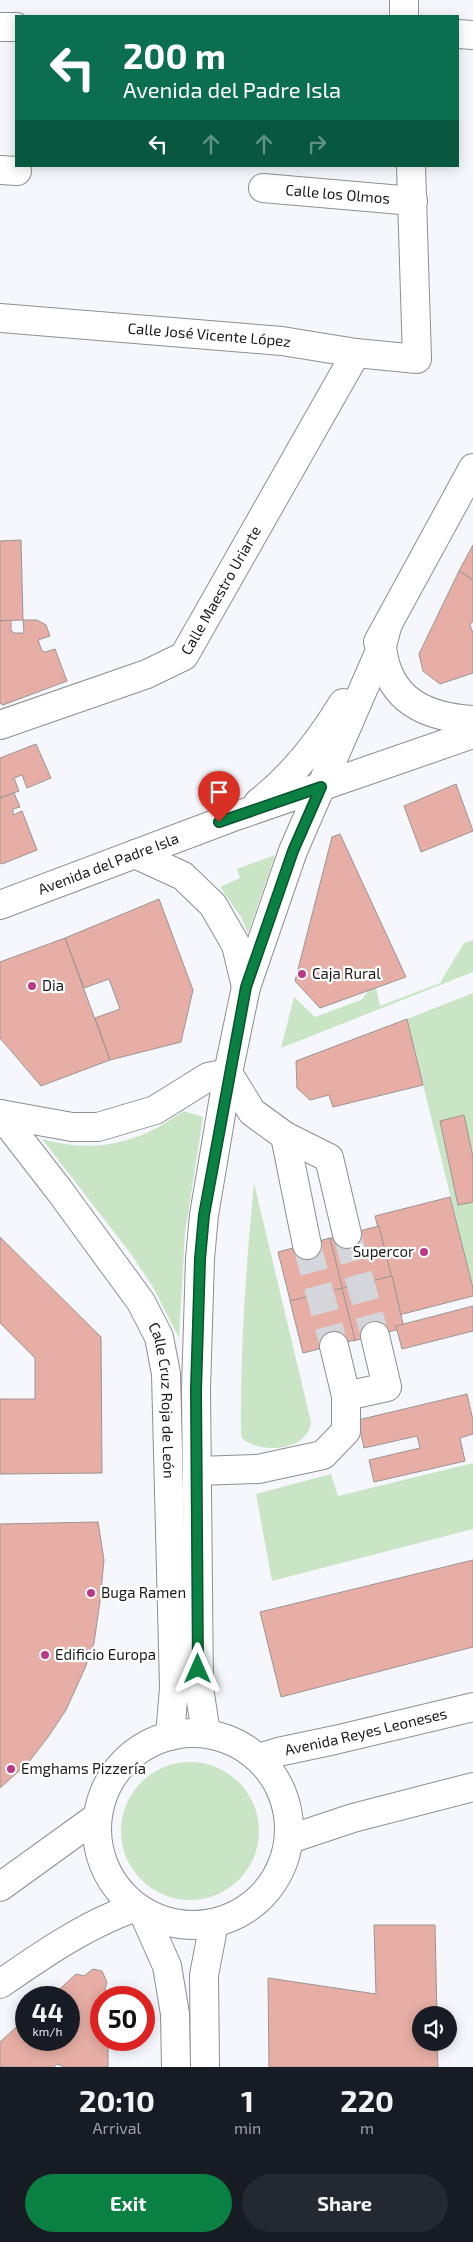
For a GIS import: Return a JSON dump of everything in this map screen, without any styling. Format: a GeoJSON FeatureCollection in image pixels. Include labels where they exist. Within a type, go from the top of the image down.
{"type":"FeatureCollection","features":[{"type":"Feature","properties":{"kind":"main road"},"geometry":{"type":"LineString","coordinates":[[404,0],[404,15]]}},
{"type":"Feature","properties":{"kind":"main road"},"geometry":{"type":"LineString","coordinates":[[0,27],[15,27]]}},
{"type":"Feature","properties":{"kind":"main road"},"geometry":{"type":"LineString","coordinates":[[459,34],[473,35]]}},
{"type":"Feature","properties":{"kind":"main road"},"geometry":{"type":"LineString","coordinates":[[411,167],[413,201]]}},
{"type":"Feature","properties":{"kind":"main road","name":"Calle los Olmos"},"geometry":{"type":"LineString","coordinates":[[263,188],[413,201]]}},
{"type":"Feature","properties":{"kind":"main road","name":"Calle José Vicente López"},"geometry":{"type":"LineString","coordinates":[[0,318],[282,341],[356,353],[417,359],[413,201]]}},
{"type":"Feature","properties":{"kind":"main road","name":"Calle Maestro Uriarte"},"geometry":{"type":"LineString","coordinates":[[0,725],[147,674],[184,656],[356,353]]}},
{"type":"Feature","properties":{"kind":"main road"},"geometry":{"type":"LineString","coordinates":[[236,816],[251,808],[276,789],[306,757],[334,719],[385,636],[473,468]]}},
{"type":"Feature","properties":{"kind":"main road"},"geometry":{"type":"LineString","coordinates":[[385,636],[384,663],[392,682],[411,702],[432,715],[473,720]]}},
{"type":"Feature","properties":{"kind":"main road","name":"Calle Cruz Roja de León"},"geometry":{"type":"LineString","coordinates":[[206,1733],[198,1688],[196,1390],[200,1259],[204,1215],[228,1073],[246,987],[293,851],[385,636]]}},
{"type":"Feature","properties":{"kind":"main road","name":"Avenida del Padre Isla"},"geometry":{"type":"LineString","coordinates":[[0,905],[236,816],[473,734]]}},
{"type":"Feature","properties":{"kind":"main road","name":"Calle Cruz Roja de León"},"geometry":{"type":"LineString","coordinates":[[135,854],[182,876],[213,904],[236,945],[246,987]]}},
{"type":"Feature","properties":{"kind":"main road"},"geometry":{"type":"LineString","coordinates":[[0,1114],[72,1127],[98,1127],[155,1110],[208,1077],[228,1073],[252,1112],[285,1136],[329,1158],[347,1234]]}},
{"type":"Feature","properties":{"kind":"main road"},"geometry":{"type":"LineString","coordinates":[[218,1134],[252,1112]]}},
{"type":"Feature","properties":{"kind":"main road","name":"Calle Cruz Roja de León"},"geometry":{"type":"LineString","coordinates":[[0,1114],[59,1190],[141,1302],[159,1337],[166,1374],[174,1688],[170,1736]]}},
{"type":"Feature","properties":{"kind":"main road"},"geometry":{"type":"LineString","coordinates":[[285,1136],[307,1245]]}},
{"type":"Feature","properties":{"kind":"main road"},"geometry":{"type":"LineString","coordinates":[[346,1396],[386,1387],[375,1336]]}},
{"type":"Feature","properties":{"kind":"main road"},"geometry":{"type":"LineString","coordinates":[[197,1471],[258,1469],[323,1455],[346,1431],[346,1396],[334,1346]]}},
{"type":"Feature","properties":{"kind":"main road","name":"Avenida Reyes Leoneses"},"geometry":{"type":"LineString","coordinates":[[260,1758],[278,1752],[473,1706]]}},
{"type":"Feature","properties":{"kind":"main road"},"geometry":{"type":"LineString","coordinates":[[0,1984],[57,1946],[112,1915],[138,1910],[165,1922],[190,1926],[214,1923],[240,1913],[266,1893],[282,1865],[290,1839],[288,1809],[279,1785],[260,1758],[248,1749],[228,1739],[206,1733],[170,1736],[146,1744],[122,1763],[105,1788],[96,1817],[97,1844],[105,1870],[116,1889],[138,1910],[167,1966],[175,2014],[176,2067]]}},
{"type":"Feature","properties":{"kind":"main road"},"geometry":{"type":"LineString","coordinates":[[290,1839],[354,1818],[473,1786]]}},
{"type":"Feature","properties":{"kind":"main road"},"geometry":{"type":"LineString","coordinates":[[0,1887],[96,1817]]}},
{"type":"Feature","properties":{"kind":"main road"},"geometry":{"type":"LineString","coordinates":[[0,1869],[56,1847]]}},
{"type":"Feature","properties":{"kind":"main road"},"geometry":{"type":"LineString","coordinates":[[205,2067],[204,1975],[214,1923]]}},
{"type":"Feature","properties":{"kind":"green space"},"geometry":{"type":"Polygon","coordinates":[[[275,855],[248,933],[241,917],[220,887],[240,878],[237,869],[275,855]]]}},
{"type":"Feature","properties":{"kind":"green space"},"geometry":{"type":"Polygon","coordinates":[[[473,940],[473,972],[281,1048],[294,997],[315,1017],[361,1000],[375,983],[380,1006],[440,983],[464,943],[473,940]]]}},
{"type":"Feature","properties":{"kind":"green space"},"geometry":{"type":"Polygon","coordinates":[[[473,993],[473,1288],[407,1019],[473,993]]]}},
{"type":"Feature","properties":{"kind":"green space"},"geometry":{"type":"Polygon","coordinates":[[[183,1111],[203,1117],[185,1233],[179,1338],[153,1287],[131,1254],[42,1139],[80,1146],[116,1143],[150,1131],[183,1111]]]}},
{"type":"Feature","properties":{"kind":"green space"},"geometry":{"type":"Polygon","coordinates":[[[254,1183],[311,1422],[308,1432],[301,1439],[293,1444],[271,1448],[260,1447],[250,1443],[242,1438],[241,1433],[241,1370],[244,1308],[254,1183]]]}},
{"type":"Feature","properties":{"kind":"green space"},"geometry":{"type":"Polygon","coordinates":[[[473,1463],[473,1529],[272,1581],[256,1494],[331,1474],[338,1496],[473,1463]]]}},
{"type":"Feature","properties":{"kind":"green space"},"geometry":{"type":"Polygon","coordinates":[[[190,1762],[216,1767],[239,1782],[254,1805],[259,1831],[254,1857],[239,1880],[216,1895],[190,1900],[164,1895],[141,1880],[126,1857],[121,1831],[126,1805],[141,1782],[164,1767],[190,1762]]]}},
{"type":"Feature","properties":{"kind":"building"},"geometry":{"type":"Polygon","coordinates":[[[21,540],[23,620],[0,621],[0,541],[21,540]]]}},
{"type":"Feature","properties":{"kind":"building"},"geometry":{"type":"Polygon","coordinates":[[[473,545],[473,580],[459,571],[473,545]]]}},
{"type":"Feature","properties":{"kind":"building"},"geometry":{"type":"Polygon","coordinates":[[[459,571],[473,580],[473,621],[470,625],[473,633],[473,673],[440,684],[423,671],[419,654],[459,571]]]}},
{"type":"Feature","properties":{"kind":"building"},"geometry":{"type":"Polygon","coordinates":[[[11,620],[11,630],[14,633],[24,633],[23,620],[37,620],[46,625],[50,636],[38,640],[42,651],[55,649],[67,681],[3,705],[0,703],[0,621],[11,620]]]}},
{"type":"Feature","properties":{"kind":"building"},"geometry":{"type":"Polygon","coordinates":[[[36,744],[51,778],[27,788],[22,775],[14,778],[19,791],[0,798],[0,758],[36,744]]]}},
{"type":"Feature","properties":{"kind":"building"},"geometry":{"type":"Polygon","coordinates":[[[456,784],[473,831],[421,852],[404,806],[456,784]]]}},
{"type":"Feature","properties":{"kind":"building"},"geometry":{"type":"Polygon","coordinates":[[[14,793],[20,807],[13,809],[13,815],[22,811],[37,850],[2,864],[0,863],[0,798],[14,793]]]}},
{"type":"Feature","properties":{"kind":"building"},"geometry":{"type":"Polygon","coordinates":[[[340,834],[406,977],[320,1008],[295,981],[332,837],[340,834]]]}},
{"type":"Feature","properties":{"kind":"building"},"geometry":{"type":"Polygon","coordinates":[[[159,899],[193,990],[181,1042],[110,1060],[95,1018],[120,1009],[109,979],[84,988],[65,938],[159,899]]]}},
{"type":"Feature","properties":{"kind":"building"},"geometry":{"type":"Polygon","coordinates":[[[65,938],[110,1060],[41,1086],[0,1038],[0,962],[65,938]]]}},
{"type":"Feature","properties":{"kind":"building"},"geometry":{"type":"Polygon","coordinates":[[[407,1019],[423,1085],[333,1107],[329,1095],[310,1100],[297,1088],[296,1061],[407,1019]]]}},
{"type":"Feature","properties":{"kind":"building"},"geometry":{"type":"Polygon","coordinates":[[[464,1115],[473,1157],[473,1202],[458,1205],[440,1121],[464,1115]]]}},
{"type":"Feature","properties":{"kind":"building","name":"Supercor"},"geometry":{"type":"Polygon","coordinates":[[[450,1197],[473,1288],[473,1296],[399,1315],[375,1216],[450,1197]]]}},
{"type":"Feature","properties":{"kind":"building"},"geometry":{"type":"Polygon","coordinates":[[[379,1226],[392,1279],[340,1292],[327,1239],[379,1226]]]}},
{"type":"Feature","properties":{"kind":"building"},"geometry":{"type":"Polygon","coordinates":[[[0,1237],[101,1337],[102,1473],[0,1474],[0,1399],[35,1399],[35,1358],[0,1323],[0,1237]]]}},
{"type":"Feature","properties":{"kind":"building"},"geometry":{"type":"Polygon","coordinates":[[[330,1238],[343,1291],[291,1304],[278,1252],[330,1238]]]}},
{"type":"Feature","properties":{"kind":"building"},"geometry":{"type":"Polygon","coordinates":[[[392,1276],[404,1328],[353,1341],[339,1289],[392,1276]]]}},
{"type":"Feature","properties":{"kind":"building"},"geometry":{"type":"Polygon","coordinates":[[[342,1288],[355,1340],[303,1353],[290,1301],[342,1288]]]}},
{"type":"Feature","properties":{"kind":"building"},"geometry":{"type":"Polygon","coordinates":[[[473,1306],[473,1331],[402,1349],[396,1326],[473,1306]]]}},
{"type":"Feature","properties":{"kind":"building"},"geometry":{"type":"Polygon","coordinates":[[[467,1394],[473,1420],[473,1434],[460,1438],[465,1461],[374,1482],[369,1460],[420,1448],[417,1436],[364,1448],[358,1420],[467,1394]]]}},
{"type":"Feature","properties":{"kind":"building","name":"Edificio Europa"},"geometry":{"type":"Polygon","coordinates":[[[98,1522],[104,1560],[94,1643],[85,1668],[66,1710],[48,1737],[28,1763],[0,1788],[0,1524],[98,1522]]]}},
{"type":"Feature","properties":{"kind":"building"},"geometry":{"type":"Polygon","coordinates":[[[473,1560],[473,1647],[281,1697],[260,1612],[473,1560]]]}},
{"type":"Feature","properties":{"kind":"building"},"geometry":{"type":"Polygon","coordinates":[[[374,1925],[435,1925],[437,2006],[412,2006],[412,2051],[437,2051],[438,2067],[269,2067],[268,1978],[376,1994],[374,1925]]]}},
{"type":"Feature","properties":{"kind":"building"},"geometry":{"type":"Polygon","coordinates":[[[93,1969],[102,1971],[107,1982],[106,1986],[90,1986],[90,2051],[108,2051],[108,2067],[65,2067],[57,2064],[54,2067],[0,2067],[0,2042],[15,2028],[15,2051],[80,2051],[80,1986],[63,1986],[76,1974],[84,1976],[93,1969]]]}},
{"type":"Feature","properties":{"kind":"tunnel"},"geometry":{"type":"LineString","coordinates":[[347,1234],[375,1336]]}},
{"type":"Feature","properties":{"kind":"tunnel"},"geometry":{"type":"LineString","coordinates":[[307,1245],[334,1346]]}},
{"type":"Feature","properties":{"kind":"place","name":"Caja Rural"},"geometry":{"type":"Point","coordinates":[302,974]}},
{"type":"Feature","properties":{"kind":"place","name":"Dia"},"geometry":{"type":"Point","coordinates":[32,986]}},
{"type":"Feature","properties":{"kind":"place","name":"Supercor"},"geometry":{"type":"Point","coordinates":[424,1252]}},
{"type":"Feature","properties":{"kind":"place","name":"Buga Ramen"},"geometry":{"type":"Point","coordinates":[91,1593]}},
{"type":"Feature","properties":{"kind":"place","name":"Edificio Europa"},"geometry":{"type":"Point","coordinates":[45,1655]}},
{"type":"Feature","properties":{"kind":"place","name":"Emghams Pizzería"},"geometry":{"type":"Point","coordinates":[11,1769]}},
{"type":"Feature","properties":{"kind":"route"},"geometry":{"type":"LineString","coordinates":[[198,1669],[196,1390],[198,1302],[204,1215],[228,1073],[246,987],[300,831],[321,787],[219,822]]}}]}
